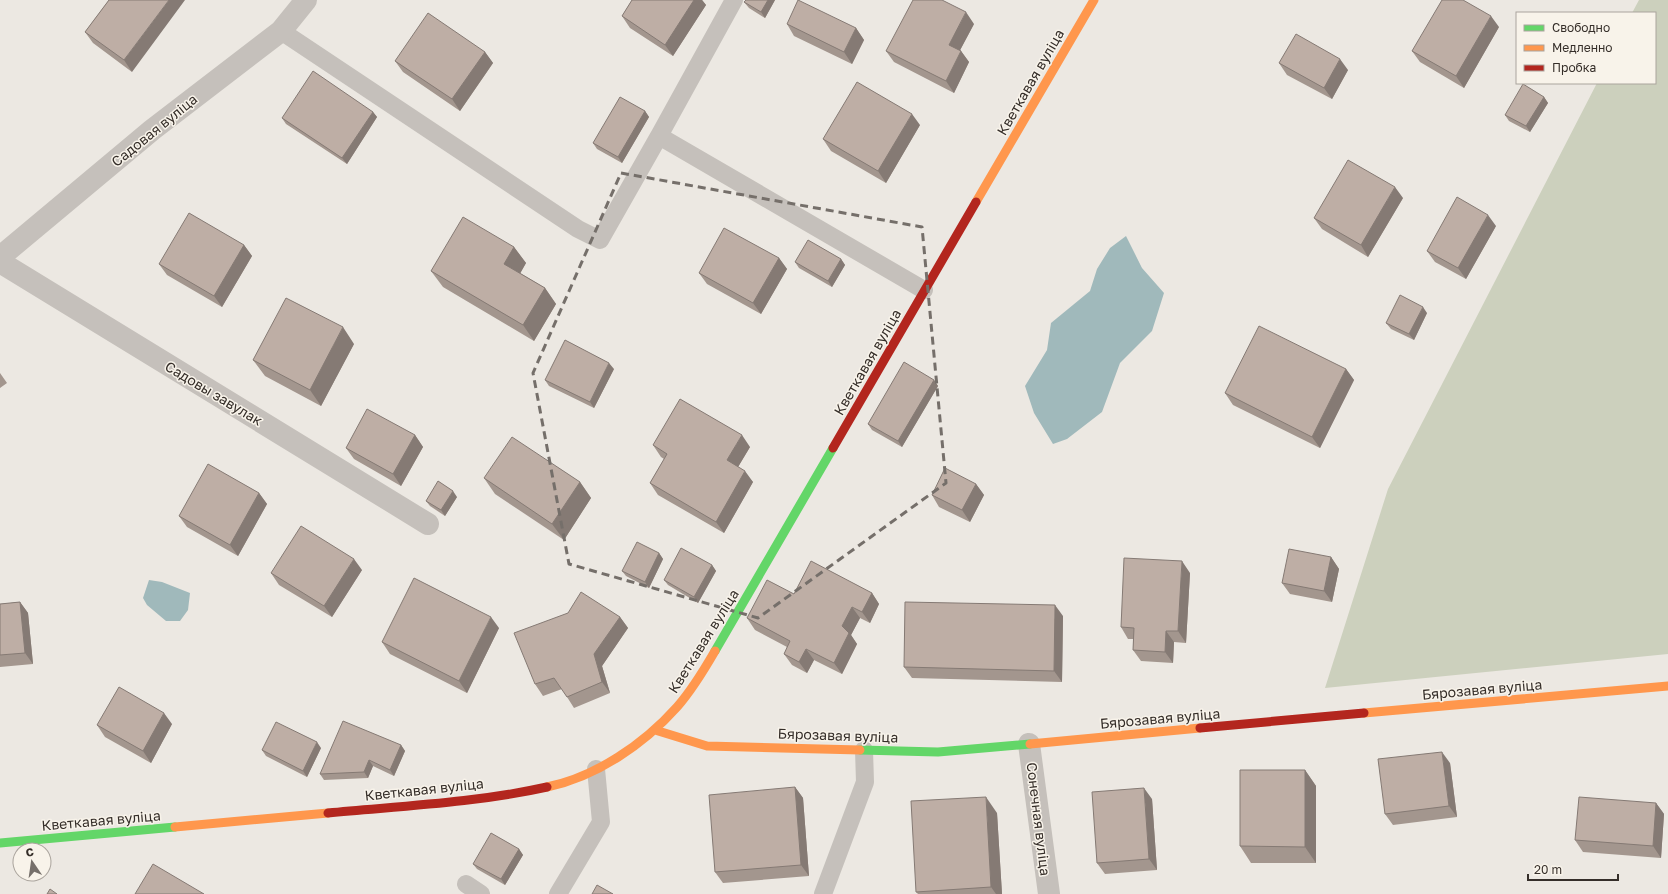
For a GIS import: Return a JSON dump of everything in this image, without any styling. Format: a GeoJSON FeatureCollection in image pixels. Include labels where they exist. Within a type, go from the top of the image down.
{"type":"FeatureCollection","features":[{"type":"Feature","properties":{"kind":"street","name":"Садовая вуліца"},"geometry":{"type":"LineString","coordinates":[[0,257],[152,130],[282,31],[306,0]]}},
{"type":"Feature","properties":{"kind":"street","name":"Кветкавая вуліца"},"geometry":{"type":"LineString","coordinates":[[0,843],[439,803],[506,795],[562,784],[596,769],[627,751],[655,730],[678,706],[705,668],[1094,0]]}},
{"type":"Feature","properties":{"kind":"street","name":"Садовы завулак"},"geometry":{"type":"LineString","coordinates":[[0,262],[428,524]]}},
{"type":"Feature","properties":{"kind":"street","name":"Бярозавая вуліца"},"geometry":{"type":"LineString","coordinates":[[655,730],[707,746],[938,752],[1668,686]]}},
{"type":"Feature","properties":{"kind":"street","name":"Сонечная вуліца"},"geometry":{"type":"LineString","coordinates":[[1029,744],[1049,894]]}},
{"type":"Feature","properties":{"kind":"lane"},"geometry":{"type":"LineString","coordinates":[[282,31],[578,228],[600,240],[734,0]]}},
{"type":"Feature","properties":{"kind":"lane"},"geometry":{"type":"LineString","coordinates":[[659,136],[924,290]]}},
{"type":"Feature","properties":{"kind":"lane"},"geometry":{"type":"LineString","coordinates":[[823,894],[865,782],[864,750]]}},
{"type":"Feature","properties":{"kind":"lane"},"geometry":{"type":"LineString","coordinates":[[558,894],[601,822],[596,769]]}},
{"type":"Feature","properties":{"kind":"lane"},"geometry":{"type":"LineString","coordinates":[[466,884],[481,894]]}},
{"type":"Feature","properties":{"kind":"highlighted area"},"geometry":{"type":"Polygon","coordinates":[[[621,173],[922,227],[946,483],[758,618],[569,564],[533,373],[621,173]]]}},
{"type":"Feature","properties":{"kind":"green space"},"geometry":{"type":"Polygon","coordinates":[[[1639,0],[1668,0],[1668,654],[1325,688],[1388,489],[1596,84],[1656,84],[1656,12],[1633,12],[1639,0]]]}},
{"type":"Feature","properties":{"kind":"water"},"geometry":{"type":"Polygon","coordinates":[[[1126,236],[1142,268],[1164,293],[1152,331],[1120,363],[1102,412],[1067,439],[1053,444],[1034,413],[1025,386],[1047,350],[1051,323],[1090,291],[1097,269],[1110,248],[1126,236]]]}},
{"type":"Feature","properties":{"kind":"water"},"geometry":{"type":"Polygon","coordinates":[[[149,580],[162,582],[190,593],[188,610],[180,621],[166,621],[147,605],[143,598],[149,580]]]}},
{"type":"Feature","properties":{"kind":"building"},"geometry":{"type":"Polygon","coordinates":[[[109,0],[169,0],[124,60],[85,32],[109,0]]]}},
{"type":"Feature","properties":{"kind":"building"},"geometry":{"type":"Polygon","coordinates":[[[632,0],[694,0],[665,45],[622,16],[632,0]]]}},
{"type":"Feature","properties":{"kind":"building"},"geometry":{"type":"Polygon","coordinates":[[[746,0],[768,0],[761,12],[744,2],[746,0]]]}},
{"type":"Feature","properties":{"kind":"building"},"geometry":{"type":"Polygon","coordinates":[[[798,0],[856,28],[844,52],[787,24],[798,0]]]}},
{"type":"Feature","properties":{"kind":"building"},"geometry":{"type":"Polygon","coordinates":[[[913,0],[942,0],[966,12],[949,45],[961,51],[946,81],[886,51],[913,0]]]}},
{"type":"Feature","properties":{"kind":"building"},"geometry":{"type":"Polygon","coordinates":[[[1442,0],[1463,0],[1491,16],[1456,76],[1412,51],[1442,0]]]}},
{"type":"Feature","properties":{"kind":"building"},"geometry":{"type":"Polygon","coordinates":[[[428,13],[485,52],[452,99],[395,61],[428,13]]]}},
{"type":"Feature","properties":{"kind":"building"},"geometry":{"type":"Polygon","coordinates":[[[1296,34],[1340,59],[1324,88],[1279,63],[1296,34]]]}},
{"type":"Feature","properties":{"kind":"building"},"geometry":{"type":"Polygon","coordinates":[[[313,71],[373,112],[342,158],[282,118],[313,71]]]}},
{"type":"Feature","properties":{"kind":"building"},"geometry":{"type":"Polygon","coordinates":[[[857,82],[912,114],[878,171],[823,139],[857,82]]]}},
{"type":"Feature","properties":{"kind":"building"},"geometry":{"type":"Polygon","coordinates":[[[1523,84],[1544,97],[1526,126],[1505,115],[1523,84]]]}},
{"type":"Feature","properties":{"kind":"building"},"geometry":{"type":"Polygon","coordinates":[[[620,97],[645,111],[618,157],[593,143],[620,97]]]}},
{"type":"Feature","properties":{"kind":"building"},"geometry":{"type":"Polygon","coordinates":[[[1348,160],[1395,187],[1361,245],[1314,218],[1348,160]]]}},
{"type":"Feature","properties":{"kind":"building"},"geometry":{"type":"Polygon","coordinates":[[[1457,197],[1488,215],[1458,268],[1427,251],[1457,197]]]}},
{"type":"Feature","properties":{"kind":"building"},"geometry":{"type":"Polygon","coordinates":[[[189,213],[244,245],[214,296],[159,264],[189,213]]]}},
{"type":"Feature","properties":{"kind":"building"},"geometry":{"type":"Polygon","coordinates":[[[463,217],[514,247],[504,264],[545,288],[523,325],[431,271],[463,217]]]}},
{"type":"Feature","properties":{"kind":"building"},"geometry":{"type":"Polygon","coordinates":[[[724,228],[779,258],[753,303],[699,273],[724,228]]]}},
{"type":"Feature","properties":{"kind":"building"},"geometry":{"type":"Polygon","coordinates":[[[808,240],[841,259],[828,281],[795,262],[808,240]]]}},
{"type":"Feature","properties":{"kind":"building"},"geometry":{"type":"Polygon","coordinates":[[[1400,295],[1423,307],[1409,334],[1386,323],[1400,295]]]}},
{"type":"Feature","properties":{"kind":"building"},"geometry":{"type":"Polygon","coordinates":[[[286,298],[343,327],[310,390],[253,360],[286,298]]]}},
{"type":"Feature","properties":{"kind":"building"},"geometry":{"type":"Polygon","coordinates":[[[1259,326],[1346,369],[1312,437],[1225,393],[1259,326]]]}},
{"type":"Feature","properties":{"kind":"building"},"geometry":{"type":"Polygon","coordinates":[[[565,340],[609,363],[590,402],[545,380],[565,340]]]}},
{"type":"Feature","properties":{"kind":"building"},"geometry":{"type":"Polygon","coordinates":[[[904,362],[934,380],[898,441],[868,424],[904,362]]]}},
{"type":"Feature","properties":{"kind":"building"},"geometry":{"type":"Polygon","coordinates":[[[680,399],[742,435],[727,460],[745,471],[716,522],[650,483],[667,454],[653,445],[680,399]]]}},
{"type":"Feature","properties":{"kind":"building"},"geometry":{"type":"Polygon","coordinates":[[[367,409],[415,435],[393,474],[346,448],[367,409]]]}},
{"type":"Feature","properties":{"kind":"building"},"geometry":{"type":"Polygon","coordinates":[[[512,437],[580,482],[552,524],[484,478],[512,437]]]}},
{"type":"Feature","properties":{"kind":"building"},"geometry":{"type":"Polygon","coordinates":[[[208,464],[259,493],[230,545],[179,516],[208,464]]]}},
{"type":"Feature","properties":{"kind":"building"},"geometry":{"type":"Polygon","coordinates":[[[945,468],[976,484],[962,510],[932,495],[945,468]]]}},
{"type":"Feature","properties":{"kind":"building"},"geometry":{"type":"Polygon","coordinates":[[[438,481],[453,491],[441,510],[426,501],[438,481]]]}},
{"type":"Feature","properties":{"kind":"building"},"geometry":{"type":"Polygon","coordinates":[[[301,526],[354,559],[324,606],[271,573],[301,526]]]}},
{"type":"Feature","properties":{"kind":"building"},"geometry":{"type":"Polygon","coordinates":[[[637,542],[659,553],[645,582],[622,571],[637,542]]]}},
{"type":"Feature","properties":{"kind":"building"},"geometry":{"type":"Polygon","coordinates":[[[681,548],[712,565],[694,597],[664,580],[681,548]]]}},
{"type":"Feature","properties":{"kind":"building"},"geometry":{"type":"Polygon","coordinates":[[[1289,549],[1331,557],[1324,591],[1282,583],[1289,549]]]}},
{"type":"Feature","properties":{"kind":"building"},"geometry":{"type":"Polygon","coordinates":[[[1124,558],[1182,561],[1178,631],[1166,631],[1165,652],[1133,650],[1134,628],[1121,627],[1124,558]]]}},
{"type":"Feature","properties":{"kind":"building"},"geometry":{"type":"Polygon","coordinates":[[[811,561],[872,593],[862,612],[852,607],[842,626],[849,633],[834,663],[806,649],[799,662],[784,654],[790,641],[747,618],[767,580],[794,594],[811,561]]]}},
{"type":"Feature","properties":{"kind":"building"},"geometry":{"type":"Polygon","coordinates":[[[414,578],[491,617],[459,681],[382,642],[414,578]]]}},
{"type":"Feature","properties":{"kind":"building"},"geometry":{"type":"Polygon","coordinates":[[[581,592],[620,617],[594,654],[602,682],[567,697],[554,678],[535,684],[514,633],[568,613],[581,592]]]}},
{"type":"Feature","properties":{"kind":"building"},"geometry":{"type":"Polygon","coordinates":[[[20,602],[25,653],[0,655],[0,604],[20,602]]]}},
{"type":"Feature","properties":{"kind":"building"},"geometry":{"type":"Polygon","coordinates":[[[905,602],[1055,605],[1054,671],[904,667],[905,602]]]}},
{"type":"Feature","properties":{"kind":"building"},"geometry":{"type":"Polygon","coordinates":[[[119,687],[164,713],[143,751],[97,725],[119,687]]]}},
{"type":"Feature","properties":{"kind":"building"},"geometry":{"type":"Polygon","coordinates":[[[343,721],[401,745],[390,770],[369,760],[364,772],[320,774],[343,721]]]}},
{"type":"Feature","properties":{"kind":"building"},"geometry":{"type":"Polygon","coordinates":[[[276,722],[317,742],[303,771],[262,750],[276,722]]]}},
{"type":"Feature","properties":{"kind":"building"},"geometry":{"type":"Polygon","coordinates":[[[1442,752],[1449,806],[1385,814],[1378,759],[1442,752]]]}},
{"type":"Feature","properties":{"kind":"building"},"geometry":{"type":"Polygon","coordinates":[[[1240,770],[1305,770],[1305,847],[1240,846],[1240,770]]]}},
{"type":"Feature","properties":{"kind":"building"},"geometry":{"type":"Polygon","coordinates":[[[795,787],[801,865],[715,872],[709,795],[795,787]]]}},
{"type":"Feature","properties":{"kind":"building"},"geometry":{"type":"Polygon","coordinates":[[[1144,788],[1149,859],[1097,863],[1092,792],[1144,788]]]}},
{"type":"Feature","properties":{"kind":"building"},"geometry":{"type":"Polygon","coordinates":[[[986,797],[991,887],[916,892],[911,801],[986,797]]]}},
{"type":"Feature","properties":{"kind":"building"},"geometry":{"type":"Polygon","coordinates":[[[1579,797],[1656,803],[1653,846],[1575,840],[1579,797]]]}},
{"type":"Feature","properties":{"kind":"building"},"geometry":{"type":"Polygon","coordinates":[[[491,833],[519,849],[501,879],[473,864],[491,833]]]}},
{"type":"Feature","properties":{"kind":"building"},"geometry":{"type":"Polygon","coordinates":[[[153,864],[204,894],[135,894],[153,864]]]}},
{"type":"Feature","properties":{"kind":"building"},"geometry":{"type":"Polygon","coordinates":[[[597,885],[613,894],[592,894],[597,885]]]}},
{"type":"Feature","properties":{"kind":"building"},"geometry":{"type":"Polygon","coordinates":[[[50,889],[57,894],[47,894],[50,889]]]}},
{"type":"Feature","properties":{"kind":"traffic: fast"},"geometry":{"type":"LineString","coordinates":[[715,651],[833,448]]}},
{"type":"Feature","properties":{"kind":"traffic: fast"},"geometry":{"type":"LineString","coordinates":[[860,750],[938,752],[1030,744]]}},
{"type":"Feature","properties":{"kind":"traffic: fast"},"geometry":{"type":"LineString","coordinates":[[0,843],[175,827]]}},
{"type":"Feature","properties":{"kind":"traffic: slow"},"geometry":{"type":"LineString","coordinates":[[976,202],[1094,0]]}},
{"type":"Feature","properties":{"kind":"traffic: slow"},"geometry":{"type":"LineString","coordinates":[[547,787],[565,782],[601,767],[618,757],[650,734],[677,707],[698,680],[715,651]]}},
{"type":"Feature","properties":{"kind":"traffic: slow"},"geometry":{"type":"LineString","coordinates":[[1364,713],[1668,686]]}},
{"type":"Feature","properties":{"kind":"traffic: slow"},"geometry":{"type":"LineString","coordinates":[[1030,744],[1200,728]]}},
{"type":"Feature","properties":{"kind":"traffic: slow"},"geometry":{"type":"LineString","coordinates":[[655,730],[707,746],[860,750]]}},
{"type":"Feature","properties":{"kind":"traffic: slow"},"geometry":{"type":"LineString","coordinates":[[175,827],[328,813]]}},
{"type":"Feature","properties":{"kind":"traffic: jam"},"geometry":{"type":"LineString","coordinates":[[833,448],[976,202]]}},
{"type":"Feature","properties":{"kind":"traffic: jam"},"geometry":{"type":"LineString","coordinates":[[1200,728],[1364,713]]}},
{"type":"Feature","properties":{"kind":"traffic: jam"},"geometry":{"type":"LineString","coordinates":[[328,813],[493,797],[547,787]]}}]}
